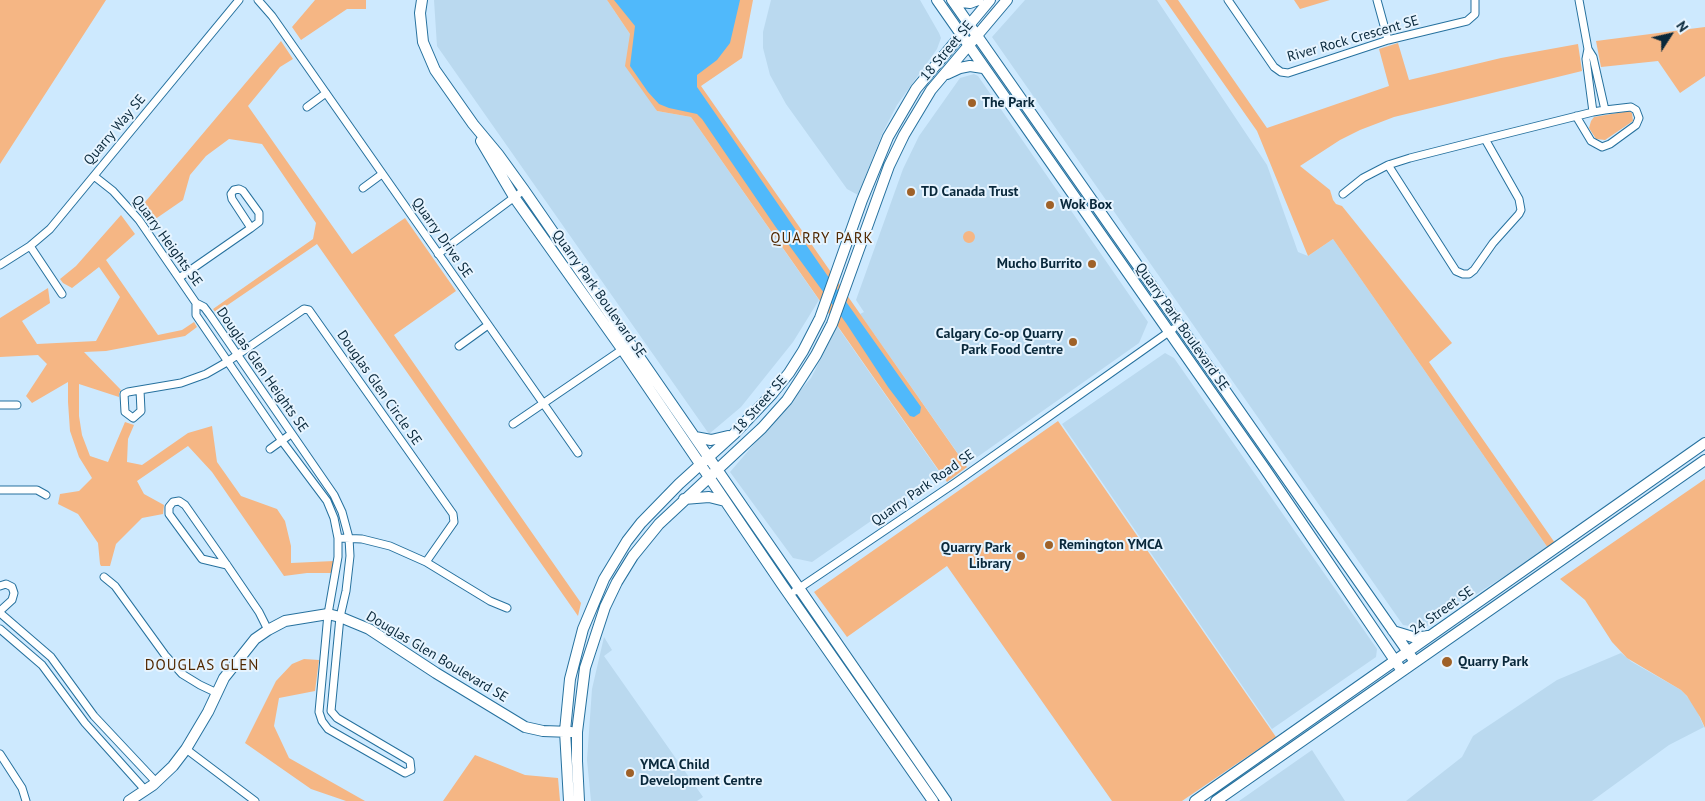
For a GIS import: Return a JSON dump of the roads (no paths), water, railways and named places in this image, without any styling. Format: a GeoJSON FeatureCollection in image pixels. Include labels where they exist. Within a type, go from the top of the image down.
{"type":"FeatureCollection","features":[{"type":"Feature","properties":{"kind":"main road","name":"Quarry Park Boulevard SE"},"geometry":{"type":"LineString","coordinates":[[422,0],[420,13],[423,42],[435,70],[473,124],[524,190],[632,344],[709,456],[713,473]]}},
{"type":"Feature","properties":{"kind":"main road","name":"Quarry Park Boulevard SE"},"geometry":{"type":"LineString","coordinates":[[937,0],[1268,474],[1402,671]]}},
{"type":"Feature","properties":{"kind":"main road","name":"Quarry Park Boulevard SE"},"geometry":{"type":"LineString","coordinates":[[953,0],[1415,662]]}},
{"type":"Feature","properties":{"kind":"main road"},"geometry":{"type":"LineString","coordinates":[[953,0],[970,4],[978,0]]}},
{"type":"Feature","properties":{"kind":"main road","name":"18 Street SE"},"geometry":{"type":"LineString","coordinates":[[569,801],[566,731],[570,679],[587,616],[606,577],[627,541],[641,523],[659,503],[734,434],[789,373],[820,318],[862,200],[888,137],[916,89],[990,0]]}},
{"type":"Feature","properties":{"kind":"main road","name":"18 Street SE"},"geometry":{"type":"LineString","coordinates":[[579,801],[576,761],[577,732],[585,668],[605,607],[617,582],[633,556],[660,524],[684,499],[762,428],[786,400],[816,355],[832,324],[889,166],[919,109],[944,75],[1008,0]]}},
{"type":"Feature","properties":{"kind":"main road"},"geometry":{"type":"LineString","coordinates":[[944,75],[970,66],[983,68]]}},
{"type":"Feature","properties":{"kind":"main road","name":"Quarry Park Boulevard SE"},"geometry":{"type":"LineString","coordinates":[[473,124],[514,197],[700,465],[713,473]]}},
{"type":"Feature","properties":{"kind":"main road"},"geometry":{"type":"LineString","coordinates":[[695,437],[717,440],[734,434]]}},
{"type":"Feature","properties":{"kind":"main road","name":"24 Street SE"},"geometry":{"type":"LineString","coordinates":[[1195,801],[1705,443]]}},
{"type":"Feature","properties":{"kind":"main road","name":"24 Street SE"},"geometry":{"type":"LineString","coordinates":[[1216,801],[1705,460]]}},
{"type":"Feature","properties":{"kind":"main road"},"geometry":{"type":"LineString","coordinates":[[713,473],[725,501],[933,801]]}},
{"type":"Feature","properties":{"kind":"main road"},"geometry":{"type":"LineString","coordinates":[[713,473],[799,588],[946,801]]}},
{"type":"Feature","properties":{"kind":"main road"},"geometry":{"type":"LineString","coordinates":[[684,499],[708,497],[725,501]]}},
{"type":"Feature","properties":{"kind":"main road","name":"Douglas Glen Boulevard SE"},"geometry":{"type":"LineString","coordinates":[[129,801],[146,791],[173,766],[186,749],[224,678],[255,639],[285,621],[328,614],[340,616],[369,629],[436,673],[525,727],[543,731],[577,732]]}},
{"type":"Feature","properties":{"kind":"main road"},"geometry":{"type":"LineString","coordinates":[[1392,631],[1416,638],[1430,635]]}},
{"type":"Feature","properties":{"kind":"main road"},"geometry":{"type":"LineString","coordinates":[[882,728],[891,722]]}},
{"type":"Feature","properties":{"kind":"street","name":"Quarry Way SE"},"geometry":{"type":"LineString","coordinates":[[0,265],[30,246],[50,229],[239,0]]}},
{"type":"Feature","properties":{"kind":"street","name":"Quarry Drive SE"},"geometry":{"type":"LineString","coordinates":[[258,0],[272,16],[578,452]]}},
{"type":"Feature","properties":{"kind":"street","name":"River Rock Crescent SE"},"geometry":{"type":"LineString","coordinates":[[1228,0],[1274,66],[1281,72],[1291,72],[1388,40],[1467,21],[1475,14],[1475,0]]}},
{"type":"Feature","properties":{"kind":"street"},"geometry":{"type":"LineString","coordinates":[[1377,0],[1388,40]]}},
{"type":"Feature","properties":{"kind":"street"},"geometry":{"type":"LineString","coordinates":[[1579,0],[1588,49],[1593,57],[1605,110]]}},
{"type":"Feature","properties":{"kind":"street"},"geometry":{"type":"LineString","coordinates":[[1588,49],[1586,58],[1594,112]]}},
{"type":"Feature","properties":{"kind":"street"},"geometry":{"type":"LineString","coordinates":[[307,108],[326,93]]}},
{"type":"Feature","properties":{"kind":"street"},"geometry":{"type":"LineString","coordinates":[[1342,194],[1363,178],[1388,165],[1410,158],[1576,116],[1605,110],[1631,107],[1636,110],[1639,118],[1636,126],[1607,146],[1599,146],[1591,141],[1576,116]]}},
{"type":"Feature","properties":{"kind":"street"},"geometry":{"type":"LineString","coordinates":[[1388,165],[1456,271],[1469,274],[1521,210],[1519,199],[1485,139]]}},
{"type":"Feature","properties":{"kind":"street"},"geometry":{"type":"LineString","coordinates":[[363,188],[382,174]]}},
{"type":"Feature","properties":{"kind":"street","name":"Quarry Heights SE"},"geometry":{"type":"LineString","coordinates":[[94,176],[113,191],[139,220],[196,303]]}},
{"type":"Feature","properties":{"kind":"street"},"geometry":{"type":"LineString","coordinates":[[180,278],[252,228],[259,222],[259,214],[239,188],[231,194],[232,199],[252,228]]}},
{"type":"Feature","properties":{"kind":"street"},"geometry":{"type":"LineString","coordinates":[[438,254],[524,190]]}},
{"type":"Feature","properties":{"kind":"street"},"geometry":{"type":"LineString","coordinates":[[30,246],[62,294]]}},
{"type":"Feature","properties":{"kind":"street","name":"Douglas Glen Heights SE"},"geometry":{"type":"LineString","coordinates":[[319,712],[328,614],[338,557],[338,538],[334,518],[326,501],[282,441],[196,315],[196,303],[204,307],[334,494],[342,512],[349,538],[350,556],[346,591],[340,616],[331,711]]}},
{"type":"Feature","properties":{"kind":"street","name":"Douglas Glen Circle SE"},"geometry":{"type":"LineString","coordinates":[[140,390],[182,383],[206,374],[227,362],[304,309],[309,310],[453,514],[454,522],[426,562]]}},
{"type":"Feature","properties":{"kind":"street"},"geometry":{"type":"LineString","coordinates":[[459,346],[488,325]]}},
{"type":"Feature","properties":{"kind":"street","name":"Quarry Park Road SE"},"geometry":{"type":"LineString","coordinates":[[790,595],[955,483],[1179,325]]}},
{"type":"Feature","properties":{"kind":"street"},"geometry":{"type":"LineString","coordinates":[[512,424],[632,344]]}},
{"type":"Feature","properties":{"kind":"street"},"geometry":{"type":"LineString","coordinates":[[0,405],[17,405]]}},
{"type":"Feature","properties":{"kind":"street"},"geometry":{"type":"LineString","coordinates":[[270,449],[291,434]]}},
{"type":"Feature","properties":{"kind":"street"},"geometry":{"type":"LineString","coordinates":[[0,490],[37,490],[46,495]]}},
{"type":"Feature","properties":{"kind":"street"},"geometry":{"type":"LineString","coordinates":[[227,565],[202,559],[169,514],[172,502],[179,501],[185,505],[227,565],[259,612],[268,630]]}},
{"type":"Feature","properties":{"kind":"street"},"geometry":{"type":"LineString","coordinates":[[338,538],[362,538],[390,546],[426,562],[490,601],[507,608]]}},
{"type":"Feature","properties":{"kind":"street"},"geometry":{"type":"LineString","coordinates":[[104,577],[115,586],[165,655],[182,674],[200,686],[217,693]]}},
{"type":"Feature","properties":{"kind":"street"},"geometry":{"type":"LineString","coordinates":[[0,586],[6,584],[12,587],[14,593],[12,600],[0,612],[50,657],[94,716],[156,782]]}},
{"type":"Feature","properties":{"kind":"street"},"geometry":{"type":"LineString","coordinates":[[0,629],[42,665],[85,723],[146,791]]}},
{"type":"Feature","properties":{"kind":"street"},"geometry":{"type":"LineString","coordinates":[[67,697],[76,690]]}},
{"type":"Feature","properties":{"kind":"street"},"geometry":{"type":"LineString","coordinates":[[331,711],[337,718],[410,761],[411,770],[404,773],[328,729],[322,721],[319,712],[331,711]]}},
{"type":"Feature","properties":{"kind":"street"},"geometry":{"type":"LineString","coordinates":[[366,750],[373,738]]}},
{"type":"Feature","properties":{"kind":"street"},"geometry":{"type":"LineString","coordinates":[[186,749],[255,801]]}},
{"type":"Feature","properties":{"kind":"street"},"geometry":{"type":"LineString","coordinates":[[0,754],[22,788],[26,801]]}},
{"type":"Feature","properties":{"kind":"water"},"geometry":{"type":"Polygon","coordinates":[[[614,0],[740,0],[730,43],[717,60],[697,75],[697,87],[921,407],[920,413],[914,417],[910,416],[888,387],[846,323],[775,226],[702,119],[697,114],[659,104],[648,92],[630,66],[635,26],[614,0]]]}},
{"type":"Feature","properties":{"kind":"place","name":"The Park"},"geometry":{"type":"Point","coordinates":[972,103]}},
{"type":"Feature","properties":{"kind":"place","name":"TD Canada Trust"},"geometry":{"type":"Point","coordinates":[911,192]}},
{"type":"Feature","properties":{"kind":"place","name":"Wok Box"},"geometry":{"type":"Point","coordinates":[1050,205]}},
{"type":"Feature","properties":{"kind":"place","name":"Mucho Burrito"},"geometry":{"type":"Point","coordinates":[1092,264]}},
{"type":"Feature","properties":{"kind":"place","name":"Calgary Co-op Quarry Park Food Centre"},"geometry":{"type":"Point","coordinates":[1073,342]}},
{"type":"Feature","properties":{"kind":"place","name":"Remington YMCA"},"geometry":{"type":"Point","coordinates":[1049,545]}},
{"type":"Feature","properties":{"kind":"place","name":"Quarry Park Library"},"geometry":{"type":"Point","coordinates":[1021,556]}},
{"type":"Feature","properties":{"kind":"place","name":"Quarry Park"},"geometry":{"type":"Point","coordinates":[1447,662]}},
{"type":"Feature","properties":{"kind":"place","name":"YMCA Child Development Centre"},"geometry":{"type":"Point","coordinates":[630,773]}},
{"type":"Feature","properties":{"kind":"district","name":"QUARRY PARK"},"geometry":{"type":"Point","coordinates":[822,239]}},
{"type":"Feature","properties":{"kind":"district","name":"DOUGLAS GLEN"},"geometry":{"type":"Point","coordinates":[202,666]}}]}
